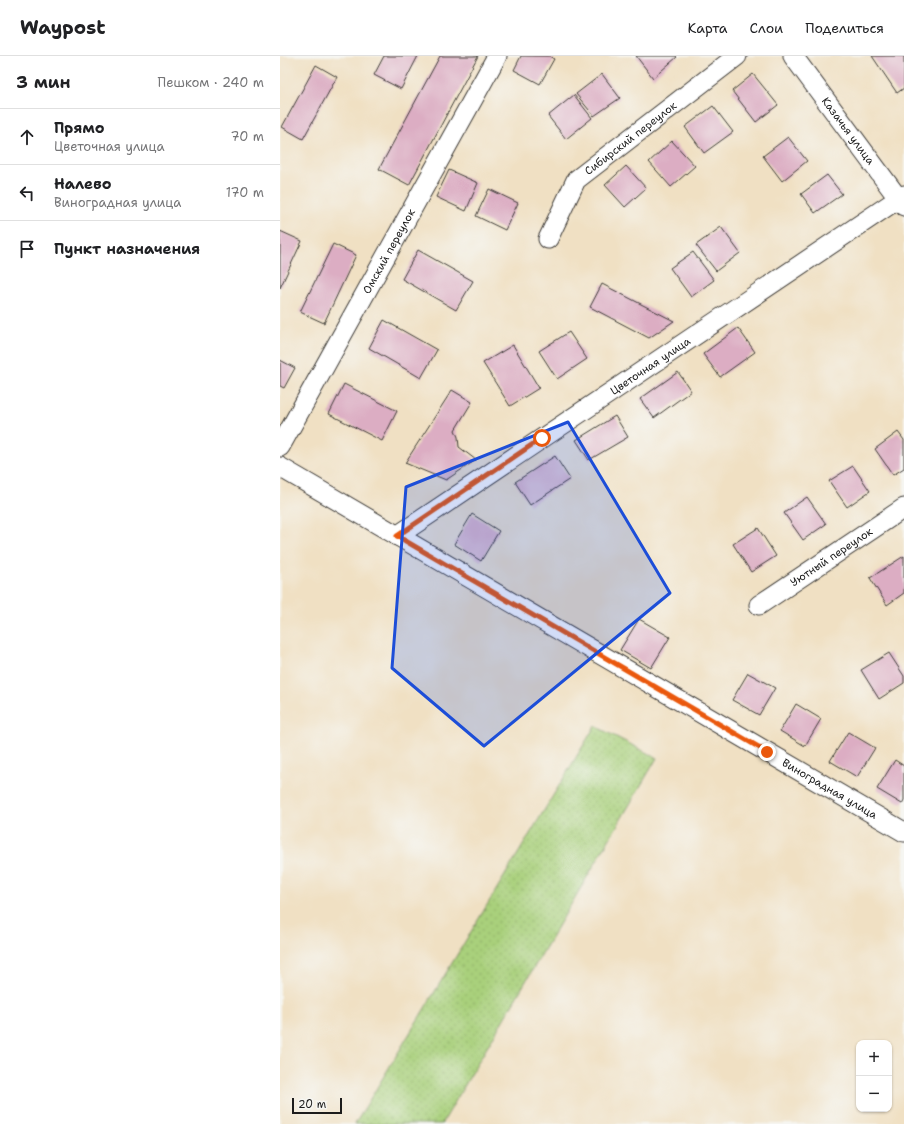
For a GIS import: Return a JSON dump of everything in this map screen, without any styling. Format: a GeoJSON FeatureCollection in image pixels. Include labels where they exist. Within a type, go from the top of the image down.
{"type":"FeatureCollection","features":[{"type":"Feature","properties":{"kind":"street","name":"Омский переулок"},"geometry":{"type":"LineString","coordinates":[[280,447],[497,56]]}},
{"type":"Feature","properties":{"kind":"street","name":"Сибирский переулок"},"geometry":{"type":"LineString","coordinates":[[548,239],[576,180],[737,56]]}},
{"type":"Feature","properties":{"kind":"street","name":"Казачья улица"},"geometry":{"type":"LineString","coordinates":[[793,56],[902,200]]}},
{"type":"Feature","properties":{"kind":"street","name":"Цветочная улица"},"geometry":{"type":"LineString","coordinates":[[397,536],[902,200]]}},
{"type":"Feature","properties":{"kind":"street","name":"Виноградная улица"},"geometry":{"type":"LineString","coordinates":[[280,467],[904,832]]}},
{"type":"Feature","properties":{"kind":"street","name":"Уютный переулок"},"geometry":{"type":"LineString","coordinates":[[760,605],[904,508]]}},
{"type":"Feature","properties":{"kind":"highlighted area"},"geometry":{"type":"Polygon","coordinates":[[[568,422],[670,593],[484,746],[392,668],[406,487],[568,422]]]}},
{"type":"Feature","properties":{"kind":"green space"},"geometry":{"type":"Polygon","coordinates":[[[595,726],[657,758],[442,1124],[355,1124],[595,726]]]}},
{"type":"Feature","properties":{"kind":"building"},"geometry":{"type":"Polygon","coordinates":[[[384,56],[418,56],[401,89],[374,75],[384,56]]]}},
{"type":"Feature","properties":{"kind":"building"},"geometry":{"type":"Polygon","coordinates":[[[440,56],[478,56],[409,185],[379,169],[440,56]]]}},
{"type":"Feature","properties":{"kind":"building"},"geometry":{"type":"Polygon","coordinates":[[[521,56],[549,56],[554,59],[540,84],[514,70],[521,56]]]}},
{"type":"Feature","properties":{"kind":"building"},"geometry":{"type":"Polygon","coordinates":[[[636,56],[676,56],[677,57],[653,78],[636,56]]]}},
{"type":"Feature","properties":{"kind":"building"},"geometry":{"type":"Polygon","coordinates":[[[872,56],[904,56],[904,88],[897,93],[872,56]]]}},
{"type":"Feature","properties":{"kind":"building"},"geometry":{"type":"Polygon","coordinates":[[[316,65],[337,77],[303,139],[282,127],[316,65]]]}},
{"type":"Feature","properties":{"kind":"building"},"geometry":{"type":"Polygon","coordinates":[[[602,74],[620,98],[594,116],[576,94],[602,74]]]}},
{"type":"Feature","properties":{"kind":"building"},"geometry":{"type":"Polygon","coordinates":[[[753,74],[778,105],[756,122],[732,91],[753,74]]]}},
{"type":"Feature","properties":{"kind":"building"},"geometry":{"type":"Polygon","coordinates":[[[574,95],[592,118],[566,139],[548,116],[574,95]]]}},
{"type":"Feature","properties":{"kind":"building"},"geometry":{"type":"Polygon","coordinates":[[[713,106],[733,132],[704,153],[685,127],[713,106]]]}},
{"type":"Feature","properties":{"kind":"building"},"geometry":{"type":"Polygon","coordinates":[[[788,137],[807,161],[782,181],[763,156],[788,137]]]}},
{"type":"Feature","properties":{"kind":"building"},"geometry":{"type":"Polygon","coordinates":[[[672,141],[695,166],[671,187],[649,162],[672,141]]]}},
{"type":"Feature","properties":{"kind":"building"},"geometry":{"type":"Polygon","coordinates":[[[626,166],[646,188],[625,207],[605,185],[626,166]]]}},
{"type":"Feature","properties":{"kind":"building"},"geometry":{"type":"Polygon","coordinates":[[[449,170],[478,183],[466,211],[436,197],[449,170]]]}},
{"type":"Feature","properties":{"kind":"building"},"geometry":{"type":"Polygon","coordinates":[[[827,175],[842,194],[815,213],[801,194],[827,175]]]}},
{"type":"Feature","properties":{"kind":"building"},"geometry":{"type":"Polygon","coordinates":[[[489,189],[518,203],[505,230],[476,216],[489,189]]]}},
{"type":"Feature","properties":{"kind":"building"},"geometry":{"type":"Polygon","coordinates":[[[721,227],[740,253],[716,271],[696,245],[721,227]]]}},
{"type":"Feature","properties":{"kind":"building"},"geometry":{"type":"Polygon","coordinates":[[[280,231],[302,241],[280,288],[280,231]]]}},
{"type":"Feature","properties":{"kind":"building"},"geometry":{"type":"Polygon","coordinates":[[[333,244],[356,255],[324,323],[300,312],[333,244]]]}},
{"type":"Feature","properties":{"kind":"building"},"geometry":{"type":"Polygon","coordinates":[[[418,250],[473,281],[456,310],[402,279],[418,250]]]}},
{"type":"Feature","properties":{"kind":"building"},"geometry":{"type":"Polygon","coordinates":[[[693,252],[714,280],[691,297],[670,268],[693,252]]]}},
{"type":"Feature","properties":{"kind":"building"},"geometry":{"type":"Polygon","coordinates":[[[602,284],[674,321],[649,338],[590,307],[602,284]]]}},
{"type":"Feature","properties":{"kind":"building"},"geometry":{"type":"Polygon","coordinates":[[[384,320],[437,350],[421,378],[369,348],[384,320]]]}},
{"type":"Feature","properties":{"kind":"building"},"geometry":{"type":"Polygon","coordinates":[[[738,328],[755,352],[720,377],[703,354],[738,328]]]}},
{"type":"Feature","properties":{"kind":"building"},"geometry":{"type":"Polygon","coordinates":[[[569,332],[587,359],[557,379],[539,351],[569,332]]]}},
{"type":"Feature","properties":{"kind":"building"},"geometry":{"type":"Polygon","coordinates":[[[513,345],[539,388],[510,406],[483,363],[513,345]]]}},
{"type":"Feature","properties":{"kind":"building"},"geometry":{"type":"Polygon","coordinates":[[[280,360],[295,368],[284,388],[280,386],[280,360]]]}},
{"type":"Feature","properties":{"kind":"building"},"geometry":{"type":"Polygon","coordinates":[[[678,372],[691,391],[654,418],[640,399],[678,372]]]}},
{"type":"Feature","properties":{"kind":"building"},"geometry":{"type":"Polygon","coordinates":[[[344,384],[397,411],[382,441],[329,414],[344,384]]]}},
{"type":"Feature","properties":{"kind":"building"},"geometry":{"type":"Polygon","coordinates":[[[452,390],[472,402],[455,430],[458,437],[459,447],[476,460],[446,480],[405,463],[452,390]]]}},
{"type":"Feature","properties":{"kind":"building"},"geometry":{"type":"Polygon","coordinates":[[[615,416],[628,437],[589,460],[576,440],[615,416]]]}},
{"type":"Feature","properties":{"kind":"building"},"geometry":{"type":"Polygon","coordinates":[[[898,432],[904,440],[904,468],[893,475],[875,449],[898,432]]]}},
{"type":"Feature","properties":{"kind":"building"},"geometry":{"type":"Polygon","coordinates":[[[555,456],[570,479],[530,505],[515,482],[555,456]]]}},
{"type":"Feature","properties":{"kind":"building"},"geometry":{"type":"Polygon","coordinates":[[[853,466],[870,491],[847,507],[829,481],[853,466]]]}},
{"type":"Feature","properties":{"kind":"building"},"geometry":{"type":"Polygon","coordinates":[[[807,497],[826,524],[803,540],[784,513],[807,497]]]}},
{"type":"Feature","properties":{"kind":"building"},"geometry":{"type":"Polygon","coordinates":[[[472,514],[499,531],[481,561],[454,544],[472,514]]]}},
{"type":"Feature","properties":{"kind":"building"},"geometry":{"type":"Polygon","coordinates":[[[758,528],[776,556],[751,572],[733,544],[758,528]]]}},
{"type":"Feature","properties":{"kind":"building"},"geometry":{"type":"Polygon","coordinates":[[[904,556],[904,593],[887,605],[870,578],[904,556]]]}},
{"type":"Feature","properties":{"kind":"building"},"geometry":{"type":"Polygon","coordinates":[[[639,619],[670,637],[651,668],[620,650],[639,619]]]}},
{"type":"Feature","properties":{"kind":"building"},"geometry":{"type":"Polygon","coordinates":[[[889,653],[904,676],[904,683],[879,699],[861,670],[889,653]]]}},
{"type":"Feature","properties":{"kind":"building"},"geometry":{"type":"Polygon","coordinates":[[[748,673],[775,688],[759,715],[732,700],[748,673]]]}},
{"type":"Feature","properties":{"kind":"building"},"geometry":{"type":"Polygon","coordinates":[[[796,704],[821,719],[805,746],[780,731],[796,704]]]}},
{"type":"Feature","properties":{"kind":"building"},"geometry":{"type":"Polygon","coordinates":[[[848,732],[875,748],[857,777],[830,761],[848,732]]]}},
{"type":"Feature","properties":{"kind":"building"},"geometry":{"type":"Polygon","coordinates":[[[895,760],[904,766],[904,800],[902,804],[877,789],[895,760]]]}},
{"type":"Feature","properties":{"kind":"route"},"geometry":{"type":"LineString","coordinates":[[542,438],[397,536],[767,752]]}}]}
